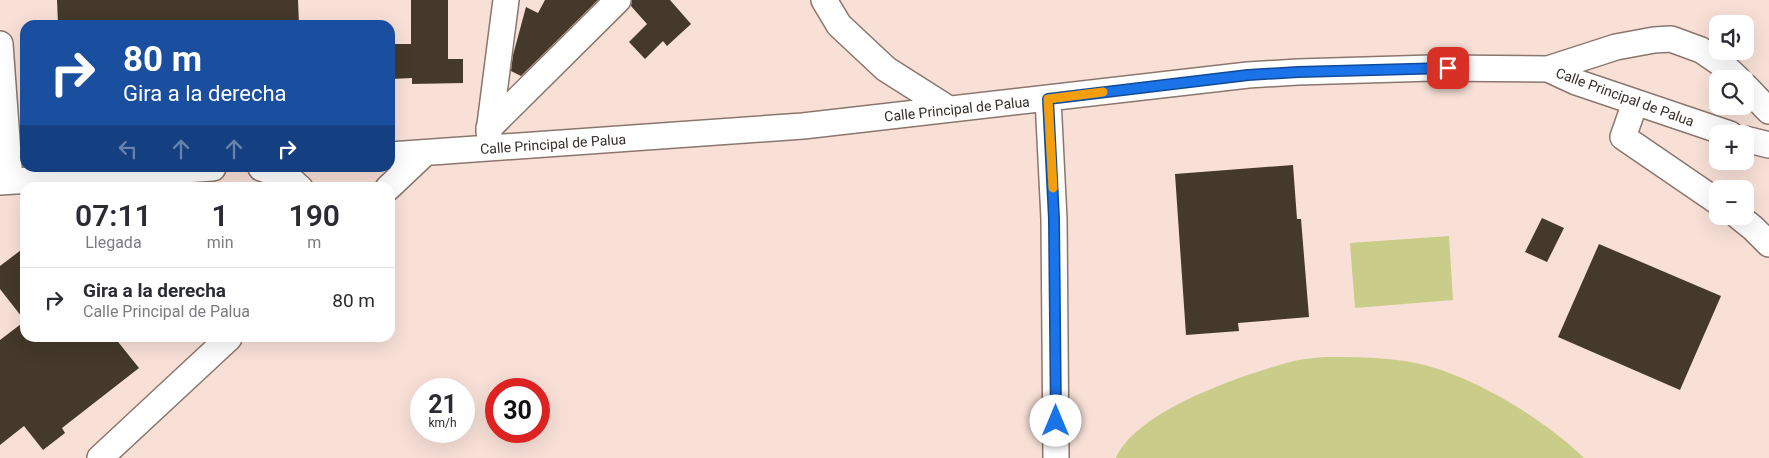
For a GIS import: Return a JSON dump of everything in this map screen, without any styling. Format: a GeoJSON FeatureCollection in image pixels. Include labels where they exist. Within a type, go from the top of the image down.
{"type":"FeatureCollection","features":[{"type":"Feature","properties":{"kind":"street"},"geometry":{"type":"LineString","coordinates":[[488,138],[506,0]]}},
{"type":"Feature","properties":{"kind":"street"},"geometry":{"type":"LineString","coordinates":[[488,138],[618,0]]}},
{"type":"Feature","properties":{"kind":"street"},"geometry":{"type":"LineString","coordinates":[[824,0],[839,25],[886,69],[949,109]]}},
{"type":"Feature","properties":{"kind":"street","name":"Calle Principal de Palua"},"geometry":{"type":"LineString","coordinates":[[395,155],[425,153],[488,138],[803,126],[1248,75],[1432,68],[1548,69],[1616,47],[1654,40],[1671,39],[1701,50],[1728,70]]}},
{"type":"Feature","properties":{"kind":"street"},"geometry":{"type":"LineString","coordinates":[[0,44],[5,181],[149,172]]}},
{"type":"Feature","properties":{"kind":"street","name":"Calle Principal de Palua"},"geometry":{"type":"LineString","coordinates":[[1548,69],[1576,82],[1709,127]]}},
{"type":"Feature","properties":{"kind":"street"},"geometry":{"type":"LineString","coordinates":[[1754,96],[1769,112]]}},
{"type":"Feature","properties":{"kind":"street"},"geometry":{"type":"LineString","coordinates":[[1048,99],[1054,219],[1056,458]]}},
{"type":"Feature","properties":{"kind":"street"},"geometry":{"type":"LineString","coordinates":[[1635,103],[1623,137],[1709,196]]}},
{"type":"Feature","properties":{"kind":"street"},"geometry":{"type":"LineString","coordinates":[[1754,141],[1769,145]]}},
{"type":"Feature","properties":{"kind":"street"},"geometry":{"type":"LineString","coordinates":[[394,182],[425,153]]}},
{"type":"Feature","properties":{"kind":"street"},"geometry":{"type":"LineString","coordinates":[[272,172],[289,178],[293,182]]}},
{"type":"Feature","properties":{"kind":"street"},"geometry":{"type":"LineString","coordinates":[[1749,225],[1769,244]]}},
{"type":"Feature","properties":{"kind":"street"},"geometry":{"type":"LineString","coordinates":[[100,458],[225,342]]}},
{"type":"Feature","properties":{"kind":"green space"},"geometry":{"type":"Polygon","coordinates":[[[1449,236],[1453,300],[1355,308],[1350,243],[1449,236]]]}},
{"type":"Feature","properties":{"kind":"green space"},"geometry":{"type":"Polygon","coordinates":[[[1324,357],[1375,358],[1405,361],[1452,374],[1476,384],[1524,411],[1567,442],[1584,458],[1116,458],[1128,441],[1145,425],[1193,397],[1219,385],[1270,368],[1298,360],[1324,357]]]}},
{"type":"Feature","properties":{"kind":"building"},"geometry":{"type":"Polygon","coordinates":[[[57,0],[298,0],[299,20],[58,20],[57,0]]]}},
{"type":"Feature","properties":{"kind":"building"},"geometry":{"type":"Polygon","coordinates":[[[411,0],[448,0],[448,59],[463,59],[463,83],[412,84],[412,78],[395,79],[395,44],[411,44],[411,0]]]}},
{"type":"Feature","properties":{"kind":"building"},"geometry":{"type":"Polygon","coordinates":[[[545,0],[598,0],[521,76],[511,71],[513,55],[526,7],[538,13],[545,0]]]}},
{"type":"Feature","properties":{"kind":"building"},"geometry":{"type":"Polygon","coordinates":[[[632,0],[670,0],[691,24],[667,46],[663,41],[645,59],[629,42],[647,24],[631,6],[632,0]]]}},
{"type":"Feature","properties":{"kind":"building"},"geometry":{"type":"Polygon","coordinates":[[[1293,165],[1297,219],[1301,219],[1309,317],[1238,323],[1239,331],[1186,335],[1175,174],[1293,165]]]}},
{"type":"Feature","properties":{"kind":"building"},"geometry":{"type":"Polygon","coordinates":[[[1542,218],[1564,228],[1547,262],[1525,252],[1542,218]]]}},
{"type":"Feature","properties":{"kind":"building"},"geometry":{"type":"Polygon","coordinates":[[[1599,244],[1721,296],[1680,390],[1558,337],[1599,244]]]}},
{"type":"Feature","properties":{"kind":"building"},"geometry":{"type":"Polygon","coordinates":[[[20,251],[20,315],[0,289],[0,266],[20,251]]]}},
{"type":"Feature","properties":{"kind":"building"},"geometry":{"type":"Polygon","coordinates":[[[20,325],[20,342],[118,342],[139,368],[62,428],[65,433],[43,450],[24,426],[0,445],[0,340],[20,325]]]}},
{"type":"Feature","properties":{"kind":"slow traffic"},"geometry":{"type":"LineString","coordinates":[[1053,188],[1048,99],[1103,92]]}},
{"type":"Feature","properties":{"kind":"route"},"geometry":{"type":"LineString","coordinates":[[1056,421],[1054,219],[1048,99],[1248,75],[1375,69],[1448,68]]}}]}
